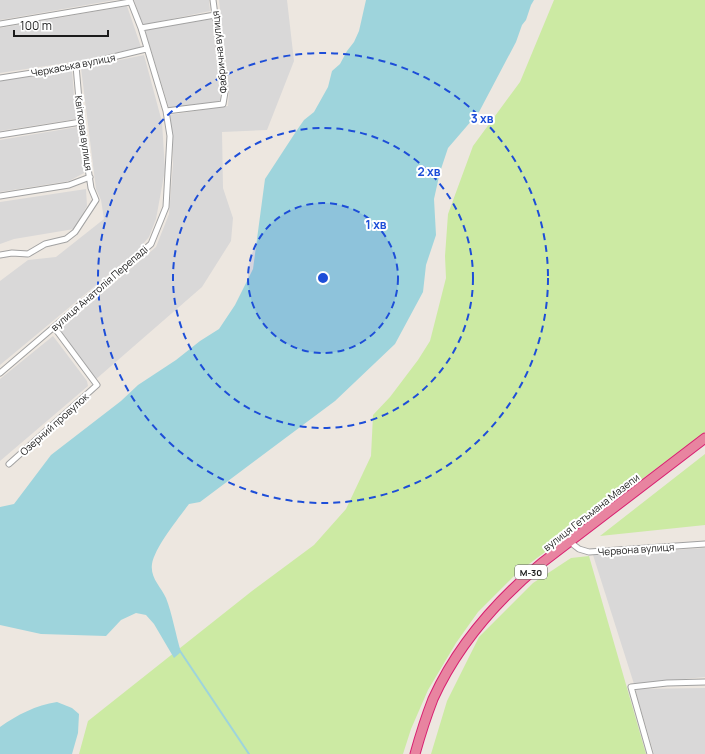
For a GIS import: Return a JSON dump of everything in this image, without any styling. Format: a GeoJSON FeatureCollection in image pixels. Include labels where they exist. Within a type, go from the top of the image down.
{"type":"FeatureCollection","features":[{"type":"Feature","properties":{"kind":"highway","name":"вулиця Гетьмана Мазепи"},"geometry":{"type":"LineString","coordinates":[[415,754],[425,721],[440,685],[473,632],[497,604],[543,562],[705,438]]}},
{"type":"Feature","properties":{"kind":"street","name":"Фабрична вулиця"},"geometry":{"type":"LineString","coordinates":[[166,111],[223,104],[225,92],[213,0]]}},
{"type":"Feature","properties":{"kind":"street"},"geometry":{"type":"LineString","coordinates":[[0,24],[130,1]]}},
{"type":"Feature","properties":{"kind":"street","name":"вулиця Анатолія Перепаді"},"geometry":{"type":"LineString","coordinates":[[0,373],[151,244],[166,207],[170,136],[166,111],[146,49],[141,28],[130,1]]}},
{"type":"Feature","properties":{"kind":"street"},"geometry":{"type":"LineString","coordinates":[[141,28],[215,15]]}},
{"type":"Feature","properties":{"kind":"street","name":"Черкаська вулиця"},"geometry":{"type":"LineString","coordinates":[[0,78],[76,66],[146,49]]}},
{"type":"Feature","properties":{"kind":"street","name":"Квіткова вулиця"},"geometry":{"type":"LineString","coordinates":[[0,255],[28,254],[45,244],[66,238],[75,232],[96,200],[91,188],[81,122],[76,66]]}},
{"type":"Feature","properties":{"kind":"street"},"geometry":{"type":"LineString","coordinates":[[0,135],[81,122]]}},
{"type":"Feature","properties":{"kind":"street"},"geometry":{"type":"LineString","coordinates":[[0,196],[69,185],[90,177]]}},
{"type":"Feature","properties":{"kind":"street","name":"Озерний провулок"},"geometry":{"type":"LineString","coordinates":[[9,464],[97,385],[54,327]]}},
{"type":"Feature","properties":{"kind":"street","name":"Червона вулиця"},"geometry":{"type":"LineString","coordinates":[[570,542],[579,549],[589,552],[705,544]]}},
{"type":"Feature","properties":{"kind":"street"},"geometry":{"type":"LineString","coordinates":[[650,754],[631,687],[667,683],[705,682]]}},
{"type":"Feature","properties":{"kind":"shaded area"},"geometry":{"type":"Polygon","coordinates":[[[0,0],[115,0],[0,20],[0,0]]]}},
{"type":"Feature","properties":{"kind":"shaded area"},"geometry":{"type":"Polygon","coordinates":[[[134,0],[209,0],[210,11],[143,25],[134,0]]]}},
{"type":"Feature","properties":{"kind":"shaded area"},"geometry":{"type":"Polygon","coordinates":[[[219,0],[287,0],[294,61],[267,130],[222,132],[223,188],[233,218],[231,241],[202,287],[95,380],[57,332],[156,247],[169,214],[173,164],[172,133],[169,115],[228,106],[229,91],[219,0]]]}},
{"type":"Feature","properties":{"kind":"shaded area"},"geometry":{"type":"Polygon","coordinates":[[[127,6],[141,47],[79,61],[0,73],[0,28],[127,6]]]}},
{"type":"Feature","properties":{"kind":"shaded area"},"geometry":{"type":"Polygon","coordinates":[[[212,19],[221,101],[169,108],[145,30],[212,19]]]}},
{"type":"Feature","properties":{"kind":"shaded area"},"geometry":{"type":"Polygon","coordinates":[[[144,55],[162,122],[165,170],[156,219],[149,237],[137,251],[0,365],[0,281],[28,260],[56,257],[104,219],[101,200],[96,189],[81,68],[144,55]]]}},
{"type":"Feature","properties":{"kind":"shaded area"},"geometry":{"type":"Polygon","coordinates":[[[72,70],[76,119],[0,131],[0,81],[72,70]]]}},
{"type":"Feature","properties":{"kind":"shaded area"},"geometry":{"type":"Polygon","coordinates":[[[77,127],[84,173],[69,181],[0,192],[0,140],[77,127]]]}},
{"type":"Feature","properties":{"kind":"shaded area"},"geometry":{"type":"Polygon","coordinates":[[[86,189],[87,206],[74,229],[14,239],[0,244],[0,202],[86,189]]]}},
{"type":"Feature","properties":{"kind":"shaded area"},"geometry":{"type":"Polygon","coordinates":[[[53,336],[87,381],[88,386],[0,461],[0,379],[53,336]]]}},
{"type":"Feature","properties":{"kind":"shaded area"},"geometry":{"type":"Polygon","coordinates":[[[705,548],[705,677],[634,684],[593,555],[705,548]]]}},
{"type":"Feature","properties":{"kind":"shaded area"},"geometry":{"type":"Polygon","coordinates":[[[705,688],[705,754],[654,754],[635,689],[705,688]]]}},
{"type":"Feature","properties":{"kind":"green space"},"geometry":{"type":"Polygon","coordinates":[[[554,0],[705,0],[705,432],[517,573],[478,612],[456,643],[428,690],[411,729],[403,754],[79,754],[88,721],[252,591],[314,545],[346,509],[371,456],[373,415],[390,397],[418,360],[430,341],[446,278],[445,256],[448,214],[473,146],[520,82],[554,0]]]}},
{"type":"Feature","properties":{"kind":"green space"},"geometry":{"type":"Polygon","coordinates":[[[705,454],[705,525],[600,536],[705,454]]]}},
{"type":"Feature","properties":{"kind":"green space"},"geometry":{"type":"Polygon","coordinates":[[[589,556],[646,754],[431,754],[447,701],[479,637],[533,583],[571,558],[589,556]]]}},
{"type":"Feature","properties":{"kind":"water"},"geometry":{"type":"Polygon","coordinates":[[[366,0],[534,0],[516,42],[479,112],[448,148],[440,172],[434,199],[436,235],[426,265],[423,292],[395,344],[335,401],[200,502],[189,504],[168,533],[154,557],[152,569],[154,578],[166,598],[181,652],[174,658],[154,624],[146,615],[136,613],[121,620],[106,636],[41,634],[0,625],[0,507],[14,504],[51,455],[121,401],[138,385],[219,329],[235,305],[253,269],[265,179],[304,120],[314,112],[328,87],[332,71],[340,64],[354,42],[359,31],[366,0]]]}},
{"type":"Feature","properties":{"kind":"water"},"geometry":{"type":"Polygon","coordinates":[[[57,702],[72,708],[79,714],[78,733],[72,754],[0,754],[0,727],[27,711],[42,705],[57,702]]]}},
{"type":"Feature","properties":{"kind":"waterway"},"geometry":{"type":"LineString","coordinates":[[180,651],[249,754]]}}]}
